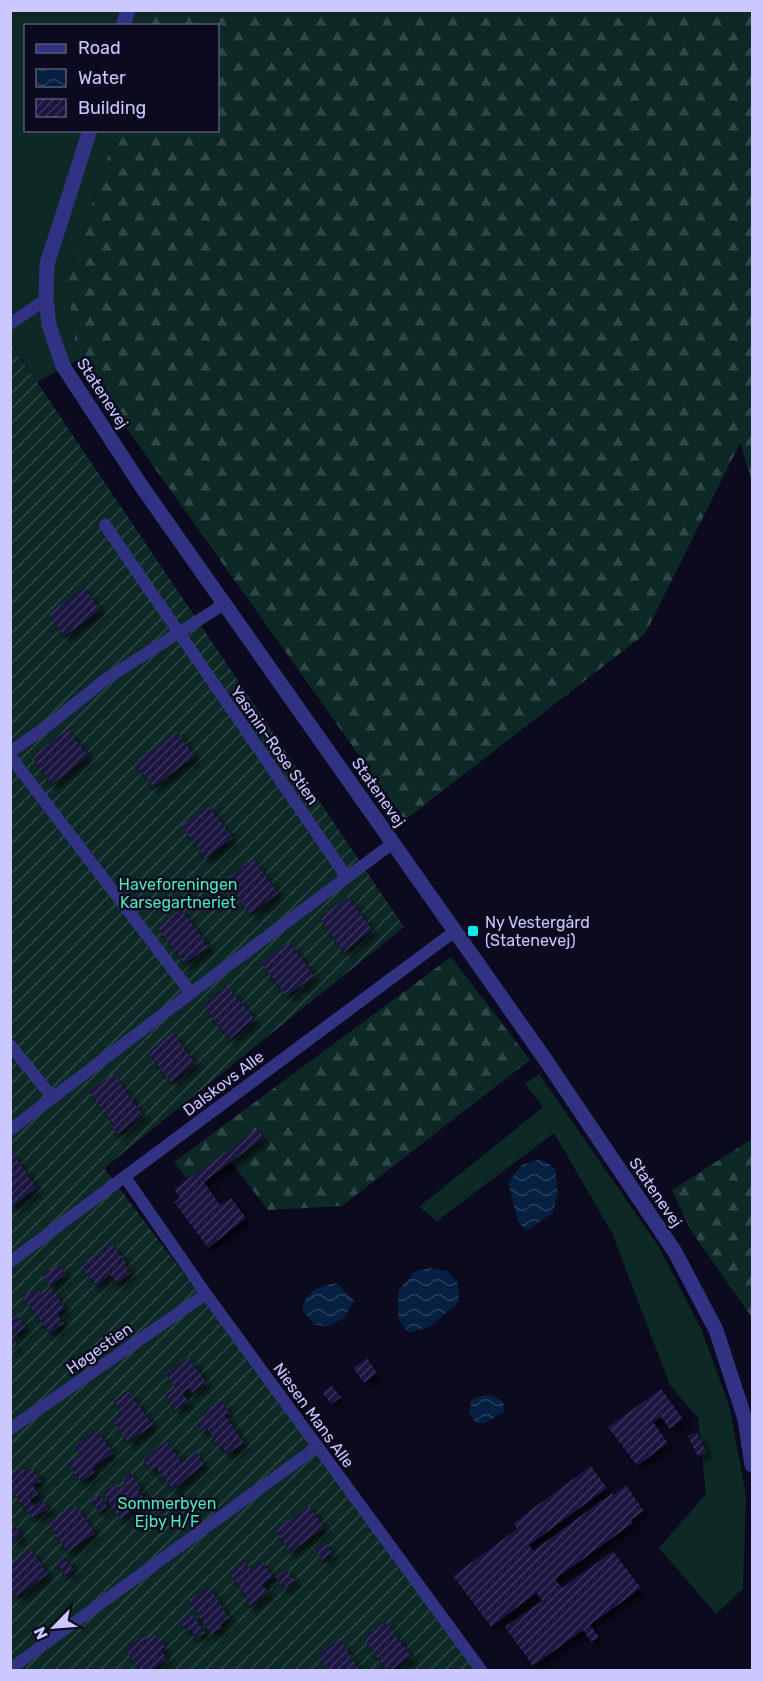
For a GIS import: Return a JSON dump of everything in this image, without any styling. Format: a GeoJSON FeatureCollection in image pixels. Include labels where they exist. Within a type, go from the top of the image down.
{"type":"FeatureCollection","features":[{"type":"Feature","properties":{"kind":"street","name":"Statenevej"},"geometry":{"type":"LineString","coordinates":[[89,132],[47,264],[46,299],[49,325],[63,366],[142,487],[552,1068],[675,1252],[716,1330],[745,1419],[753,1466]]}},
{"type":"Feature","properties":{"kind":"lane"},"geometry":{"type":"LineString","coordinates":[[10,324],[46,299]]}},
{"type":"Feature","properties":{"kind":"lane","name":"Yasmin-Rose Stien"},"geometry":{"type":"LineString","coordinates":[[105,525],[346,876]]}},
{"type":"Feature","properties":{"kind":"lane"},"geometry":{"type":"LineString","coordinates":[[190,993],[10,754],[106,679],[224,604]]}},
{"type":"Feature","properties":{"kind":"lane"},"geometry":{"type":"LineString","coordinates":[[10,1130],[393,843]]}},
{"type":"Feature","properties":{"kind":"lane","name":"Dalskovs Alle"},"geometry":{"type":"LineString","coordinates":[[10,1262],[455,931]]}},
{"type":"Feature","properties":{"kind":"lane"},"geometry":{"type":"LineString","coordinates":[[10,1045],[52,1098]]}},
{"type":"Feature","properties":{"kind":"lane","name":"Niesen Mans Alle"},"geometry":{"type":"LineString","coordinates":[[125,1177],[206,1294],[480,1671]]}},
{"type":"Feature","properties":{"kind":"lane","name":"Høgestien"},"geometry":{"type":"LineString","coordinates":[[10,1429],[206,1294]]}},
{"type":"Feature","properties":{"kind":"lane"},"geometry":{"type":"LineString","coordinates":[[10,1669],[317,1447]]}},
{"type":"Feature","properties":{"kind":"green space"},"geometry":{"type":"Polygon","coordinates":[[[10,11],[155,11],[150,24],[24,24],[24,132],[116,132],[67,281],[78,360],[37,382],[11,342],[10,11]]]}},
{"type":"Feature","properties":{"kind":"green space"},"geometry":{"type":"Polygon","coordinates":[[[155,11],[752,11],[752,481],[740,443],[645,634],[405,820],[78,360],[67,281],[116,132],[219,132],[219,24],[150,24],[155,11]]]}},
{"type":"Feature","properties":{"kind":"green space"},"geometry":{"type":"Polygon","coordinates":[[[10,342],[404,927],[104,1168],[483,1670],[11,1670],[10,342]]]}},
{"type":"Feature","properties":{"kind":"green space"},"geometry":{"type":"Polygon","coordinates":[[[451,957],[530,1060],[342,1206],[268,1210],[232,1163],[186,1178],[174,1162],[451,957]]]}},
{"type":"Feature","properties":{"kind":"green space"},"geometry":{"type":"Polygon","coordinates":[[[539,1074],[659,1247],[702,1331],[729,1405],[746,1495],[743,1589],[716,1614],[659,1548],[706,1494],[698,1418],[670,1385],[612,1233],[554,1133],[437,1221],[419,1207],[543,1107],[525,1084],[539,1074]]]}},
{"type":"Feature","properties":{"kind":"green space"},"geometry":{"type":"Polygon","coordinates":[[[752,1139],[752,1318],[690,1229],[672,1190],[752,1139]]]}},
{"type":"Feature","properties":{"kind":"water"},"geometry":{"type":"Polygon","coordinates":[[[541,1159],[555,1168],[558,1192],[553,1213],[526,1231],[518,1221],[508,1182],[522,1165],[541,1159]]]}},
{"type":"Feature","properties":{"kind":"water"},"geometry":{"type":"Polygon","coordinates":[[[432,1268],[447,1271],[458,1283],[459,1302],[431,1326],[409,1333],[398,1316],[398,1291],[415,1271],[432,1268]]]}},
{"type":"Feature","properties":{"kind":"water"},"geometry":{"type":"Polygon","coordinates":[[[337,1283],[354,1301],[344,1318],[326,1327],[314,1324],[302,1310],[307,1297],[314,1290],[337,1283]]]}},
{"type":"Feature","properties":{"kind":"water"},"geometry":{"type":"Polygon","coordinates":[[[484,1395],[498,1397],[504,1404],[504,1412],[485,1423],[476,1423],[469,1413],[471,1400],[484,1395]]]}},
{"type":"Feature","properties":{"kind":"building"},"geometry":{"type":"Polygon","coordinates":[[[84,588],[100,610],[64,636],[49,614],[84,588]]]}},
{"type":"Feature","properties":{"kind":"building"},"geometry":{"type":"Polygon","coordinates":[[[68,729],[88,756],[52,784],[32,757],[68,729]]]}},
{"type":"Feature","properties":{"kind":"building"},"geometry":{"type":"Polygon","coordinates":[[[177,732],[195,756],[153,787],[135,763],[177,732]]]}},
{"type":"Feature","properties":{"kind":"building"},"geometry":{"type":"Polygon","coordinates":[[[208,805],[233,838],[205,858],[182,825],[208,805]]]}},
{"type":"Feature","properties":{"kind":"building"},"geometry":{"type":"Polygon","coordinates":[[[253,859],[278,893],[250,914],[225,880],[253,859]]]}},
{"type":"Feature","properties":{"kind":"building"},"geometry":{"type":"Polygon","coordinates":[[[348,897],[372,930],[344,952],[320,918],[348,897]]]}},
{"type":"Feature","properties":{"kind":"building"},"geometry":{"type":"Polygon","coordinates":[[[181,909],[208,946],[185,964],[157,927],[181,909]]]}},
{"type":"Feature","properties":{"kind":"building"},"geometry":{"type":"Polygon","coordinates":[[[289,942],[314,976],[287,996],[261,963],[289,942]]]}},
{"type":"Feature","properties":{"kind":"building"},"geometry":{"type":"Polygon","coordinates":[[[227,986],[254,1019],[230,1039],[203,1006],[227,986]]]}},
{"type":"Feature","properties":{"kind":"building"},"geometry":{"type":"Polygon","coordinates":[[[172,1033],[195,1063],[171,1082],[148,1052],[172,1033]]]}},
{"type":"Feature","properties":{"kind":"building"},"geometry":{"type":"Polygon","coordinates":[[[113,1074],[143,1115],[117,1134],[110,1124],[113,1123],[89,1092],[113,1074]]]}},
{"type":"Feature","properties":{"kind":"building"},"geometry":{"type":"Polygon","coordinates":[[[257,1129],[263,1138],[204,1182],[220,1205],[231,1198],[246,1218],[208,1248],[174,1202],[180,1198],[174,1189],[257,1129]]]}},
{"type":"Feature","properties":{"kind":"building"},"geometry":{"type":"Polygon","coordinates":[[[10,1149],[36,1188],[10,1209],[10,1149]]]}},
{"type":"Feature","properties":{"kind":"building"},"geometry":{"type":"Polygon","coordinates":[[[111,1243],[131,1273],[117,1283],[110,1275],[96,1286],[81,1266],[111,1243]]]}},
{"type":"Feature","properties":{"kind":"building"},"geometry":{"type":"Polygon","coordinates":[[[59,1265],[66,1275],[49,1286],[42,1273],[59,1265]]]}},
{"type":"Feature","properties":{"kind":"building"},"geometry":{"type":"Polygon","coordinates":[[[51,1288],[65,1308],[57,1314],[64,1323],[50,1333],[22,1296],[30,1291],[32,1294],[38,1289],[42,1294],[51,1288]]]}},
{"type":"Feature","properties":{"kind":"building"},"geometry":{"type":"Polygon","coordinates":[[[16,1314],[26,1327],[11,1337],[17,1345],[10,1350],[10,1319],[16,1314]]]}},
{"type":"Feature","properties":{"kind":"building"},"geometry":{"type":"Polygon","coordinates":[[[188,1357],[206,1382],[192,1393],[189,1388],[182,1393],[188,1401],[176,1410],[165,1395],[175,1387],[165,1374],[188,1357]]]}},
{"type":"Feature","properties":{"kind":"building"},"geometry":{"type":"Polygon","coordinates":[[[367,1358],[377,1373],[364,1383],[353,1368],[367,1358]]]}},
{"type":"Feature","properties":{"kind":"building"},"geometry":{"type":"Polygon","coordinates":[[[332,1386],[341,1397],[332,1404],[322,1393],[332,1386]]]}},
{"type":"Feature","properties":{"kind":"building"},"geometry":{"type":"Polygon","coordinates":[[[661,1389],[683,1419],[670,1429],[661,1417],[653,1422],[668,1443],[637,1466],[608,1427],[661,1389]]]}},
{"type":"Feature","properties":{"kind":"building"},"geometry":{"type":"Polygon","coordinates":[[[128,1391],[153,1425],[128,1442],[112,1419],[122,1411],[114,1401],[128,1391]]]}},
{"type":"Feature","properties":{"kind":"building"},"geometry":{"type":"Polygon","coordinates":[[[221,1401],[229,1413],[225,1415],[244,1443],[227,1454],[221,1445],[219,1447],[206,1427],[200,1431],[196,1425],[204,1420],[200,1415],[221,1401]]]}},
{"type":"Feature","properties":{"kind":"building"},"geometry":{"type":"Polygon","coordinates":[[[97,1430],[113,1453],[92,1468],[95,1472],[81,1482],[68,1464],[80,1455],[74,1447],[97,1430]]]}},
{"type":"Feature","properties":{"kind":"building"},"geometry":{"type":"Polygon","coordinates":[[[697,1432],[707,1453],[698,1457],[688,1436],[697,1432]]]}},
{"type":"Feature","properties":{"kind":"building"},"geometry":{"type":"Polygon","coordinates":[[[166,1441],[182,1462],[195,1451],[204,1464],[173,1489],[156,1468],[152,1471],[143,1459],[166,1441]]]}},
{"type":"Feature","properties":{"kind":"building"},"geometry":{"type":"Polygon","coordinates":[[[591,1466],[607,1488],[529,1545],[533,1551],[626,1485],[644,1511],[631,1520],[633,1523],[555,1579],[562,1588],[613,1551],[641,1588],[590,1625],[599,1637],[592,1642],[583,1630],[533,1666],[505,1627],[542,1601],[536,1593],[491,1627],[453,1576],[517,1529],[513,1523],[591,1466]]]}},
{"type":"Feature","properties":{"kind":"building"},"geometry":{"type":"Polygon","coordinates":[[[23,1467],[25,1472],[33,1468],[41,1481],[33,1485],[38,1494],[30,1499],[33,1506],[43,1500],[48,1509],[32,1518],[10,1487],[10,1474],[23,1467]]]}},
{"type":"Feature","properties":{"kind":"building"},"geometry":{"type":"Polygon","coordinates":[[[131,1473],[141,1488],[138,1490],[146,1502],[120,1519],[103,1493],[117,1484],[120,1489],[127,1485],[122,1479],[131,1473]]]}},
{"type":"Feature","properties":{"kind":"building"},"geometry":{"type":"Polygon","coordinates":[[[99,1493],[107,1506],[99,1512],[91,1499],[99,1493]]]}},
{"type":"Feature","properties":{"kind":"building"},"geometry":{"type":"Polygon","coordinates":[[[75,1505],[95,1533],[68,1552],[48,1524],[75,1505]]]}},
{"type":"Feature","properties":{"kind":"building"},"geometry":{"type":"Polygon","coordinates":[[[309,1506],[324,1528],[290,1552],[275,1529],[309,1506]]]}},
{"type":"Feature","properties":{"kind":"building"},"geometry":{"type":"Polygon","coordinates":[[[12,1522],[21,1535],[12,1542],[10,1523],[12,1522]]]}},
{"type":"Feature","properties":{"kind":"building"},"geometry":{"type":"Polygon","coordinates":[[[325,1543],[332,1553],[322,1560],[315,1549],[325,1543]]]}},
{"type":"Feature","properties":{"kind":"building"},"geometry":{"type":"Polygon","coordinates":[[[31,1550],[48,1574],[16,1597],[10,1590],[10,1565],[31,1550]]]}},
{"type":"Feature","properties":{"kind":"building"},"geometry":{"type":"Polygon","coordinates":[[[63,1556],[74,1570],[66,1576],[56,1562],[63,1556]]]}},
{"type":"Feature","properties":{"kind":"building"},"geometry":{"type":"Polygon","coordinates":[[[244,1561],[251,1570],[262,1561],[273,1576],[262,1585],[268,1592],[250,1606],[243,1597],[246,1595],[229,1573],[244,1561]]]}},
{"type":"Feature","properties":{"kind":"building"},"geometry":{"type":"Polygon","coordinates":[[[286,1569],[294,1580],[284,1588],[276,1577],[286,1569]]]}},
{"type":"Feature","properties":{"kind":"building"},"geometry":{"type":"Polygon","coordinates":[[[209,1587],[229,1618],[220,1624],[222,1627],[211,1634],[189,1600],[209,1587]]]}},
{"type":"Feature","properties":{"kind":"building"},"geometry":{"type":"Polygon","coordinates":[[[191,1613],[205,1633],[197,1638],[179,1621],[191,1613]]]}},
{"type":"Feature","properties":{"kind":"building"},"geometry":{"type":"Polygon","coordinates":[[[386,1622],[411,1656],[392,1670],[387,1670],[363,1638],[386,1622]]]}},
{"type":"Feature","properties":{"kind":"building"},"geometry":{"type":"Polygon","coordinates":[[[156,1635],[165,1648],[161,1650],[167,1660],[151,1670],[140,1670],[125,1649],[144,1636],[147,1641],[156,1635]]]}},
{"type":"Feature","properties":{"kind":"building"},"geometry":{"type":"Polygon","coordinates":[[[340,1640],[360,1670],[327,1670],[317,1654],[340,1640]]]}},
{"type":"Feature","properties":{"kind":"place","name":"Ny Vestergård (Statenevej)"},"geometry":{"type":"Point","coordinates":[473,931]}},
{"type":"Feature","properties":{"kind":"park label","name":"Haveforeningen Karsegartneriet"},"geometry":{"type":"Point","coordinates":[178,893]}},
{"type":"Feature","properties":{"kind":"park label","name":"Sommerbyen Ejby H/F"},"geometry":{"type":"Point","coordinates":[167,1512]}}]}
